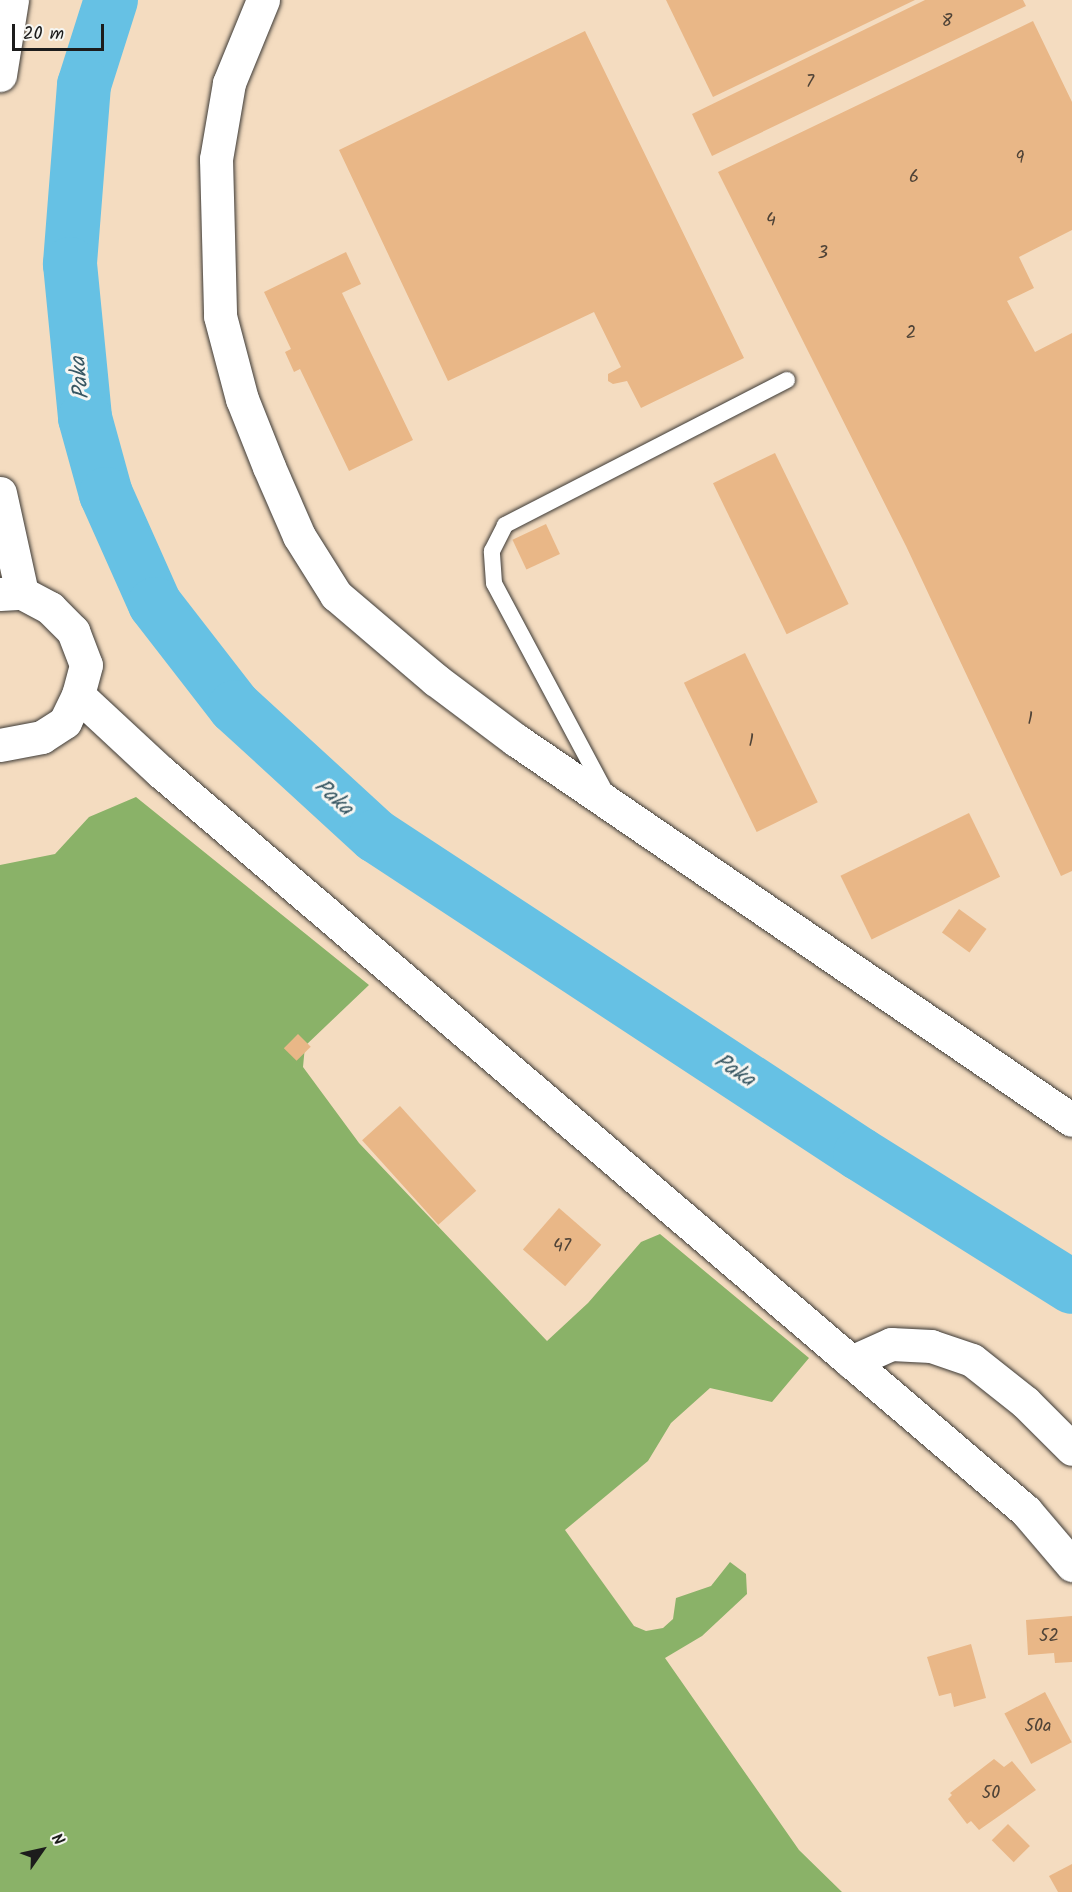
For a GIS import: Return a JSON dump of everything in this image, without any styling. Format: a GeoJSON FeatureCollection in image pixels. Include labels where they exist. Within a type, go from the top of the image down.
{"type":"FeatureCollection","features":[{"type":"Feature","properties":{"kind":"street"},"geometry":{"type":"LineString","coordinates":[[0,75],[12,0]]}},
{"type":"Feature","properties":{"kind":"street"},"geometry":{"type":"LineString","coordinates":[[262,0],[229,83],[216,159],[220,316],[242,399],[295,527],[336,595],[436,680],[615,809],[1072,1120]]}},
{"type":"Feature","properties":{"kind":"street"},"geometry":{"type":"LineString","coordinates":[[0,493],[11,593],[50,608],[73,631],[86,665],[78,695],[65,722],[42,737],[0,745]]}},
{"type":"Feature","properties":{"kind":"street"},"geometry":{"type":"LineString","coordinates":[[78,695],[161,772],[1026,1511],[1072,1565]]}},
{"type":"Feature","properties":{"kind":"street"},"geometry":{"type":"LineString","coordinates":[[851,1362],[891,1344],[931,1346],[972,1360],[1025,1402],[1072,1449]]}},
{"type":"Feature","properties":{"kind":"lane"},"geometry":{"type":"LineString","coordinates":[[615,809],[494,583],[492,551],[505,525],[787,380]]}},
{"type":"Feature","properties":{"kind":"green space"},"geometry":{"type":"Polygon","coordinates":[[[136,797],[369,985],[305,1046],[303,1067],[359,1143],[547,1341],[588,1303],[641,1242],[660,1234],[809,1358],[772,1402],[710,1388],[671,1423],[648,1461],[565,1530],[634,1626],[646,1631],[663,1628],[673,1619],[676,1598],[711,1586],[730,1562],[746,1574],[747,1594],[702,1636],[665,1658],[799,1850],[842,1892],[0,1892],[0,865],[55,854],[89,817],[136,797]]]}},
{"type":"Feature","properties":{"kind":"building"},"geometry":{"type":"Polygon","coordinates":[[[666,0],[915,0],[713,97],[666,0]]]}},
{"type":"Feature","properties":{"kind":"building"},"geometry":{"type":"Polygon","coordinates":[[[925,0],[1023,0],[1026,6],[712,156],[692,114],[925,0]]]}},
{"type":"Feature","properties":{"kind":"building"},"geometry":{"type":"Polygon","coordinates":[[[1033,21],[1072,102],[1072,230],[1019,257],[1034,288],[1007,301],[1035,352],[1072,333],[1072,871],[1061,876],[906,546],[718,172],[1033,21]]]}},
{"type":"Feature","properties":{"kind":"building"},"geometry":{"type":"Polygon","coordinates":[[[585,31],[744,358],[641,408],[627,381],[613,384],[608,381],[608,374],[621,367],[594,312],[448,381],[339,150],[585,31]]]}},
{"type":"Feature","properties":{"kind":"building"},"geometry":{"type":"Polygon","coordinates":[[[346,252],[361,284],[342,293],[413,440],[349,471],[300,369],[294,372],[285,352],[291,349],[264,292],[346,252]]]}},
{"type":"Feature","properties":{"kind":"building"},"geometry":{"type":"Polygon","coordinates":[[[775,453],[849,604],[787,634],[713,483],[775,453]]]}},
{"type":"Feature","properties":{"kind":"building"},"geometry":{"type":"Polygon","coordinates":[[[546,524],[560,554],[526,570],[512,540],[546,524]]]}},
{"type":"Feature","properties":{"kind":"building"},"geometry":{"type":"Polygon","coordinates":[[[745,653],[818,802],[757,832],[684,683],[745,653]]]}},
{"type":"Feature","properties":{"kind":"building"},"geometry":{"type":"Polygon","coordinates":[[[969,813],[1000,877],[872,940],[840,876],[969,813]]]}},
{"type":"Feature","properties":{"kind":"building"},"geometry":{"type":"Polygon","coordinates":[[[959,909],[987,929],[969,952],[942,932],[959,909]]]}},
{"type":"Feature","properties":{"kind":"building"},"geometry":{"type":"Polygon","coordinates":[[[298,1034],[311,1047],[297,1061],[284,1048],[298,1034]]]}},
{"type":"Feature","properties":{"kind":"building"},"geometry":{"type":"Polygon","coordinates":[[[400,1106],[476,1191],[438,1225],[362,1140],[400,1106]]]}},
{"type":"Feature","properties":{"kind":"building"},"geometry":{"type":"Polygon","coordinates":[[[559,1208],[601,1245],[565,1286],[523,1250],[559,1208]]]}},
{"type":"Feature","properties":{"kind":"building"},"geometry":{"type":"Polygon","coordinates":[[[1072,1616],[1072,1662],[1055,1663],[1054,1653],[1028,1655],[1026,1620],[1072,1616]]]}},
{"type":"Feature","properties":{"kind":"building"},"geometry":{"type":"Polygon","coordinates":[[[971,1644],[986,1698],[954,1707],[951,1693],[939,1696],[927,1657],[971,1644]]]}},
{"type":"Feature","properties":{"kind":"building"},"geometry":{"type":"Polygon","coordinates":[[[1045,1692],[1072,1742],[1031,1764],[1004,1714],[1045,1692]]]}},
{"type":"Feature","properties":{"kind":"building"},"geometry":{"type":"Polygon","coordinates":[[[994,1759],[1004,1767],[1012,1761],[1036,1790],[979,1830],[971,1821],[967,1824],[948,1799],[952,1795],[950,1793],[994,1759]]]}},
{"type":"Feature","properties":{"kind":"building"},"geometry":{"type":"Polygon","coordinates":[[[1008,1824],[1030,1846],[1014,1862],[992,1840],[1008,1824]]]}},
{"type":"Feature","properties":{"kind":"building"},"geometry":{"type":"Polygon","coordinates":[[[1072,1864],[1072,1892],[1058,1892],[1049,1876],[1072,1864]]]}},
{"type":"Feature","properties":{"kind":"waterway","name":"Paka"},"geometry":{"type":"LineString","coordinates":[[111,0],[84,85],[70,264],[85,418],[106,494],[155,604],[235,707],[376,836],[860,1154],[1072,1287]]}}]}
